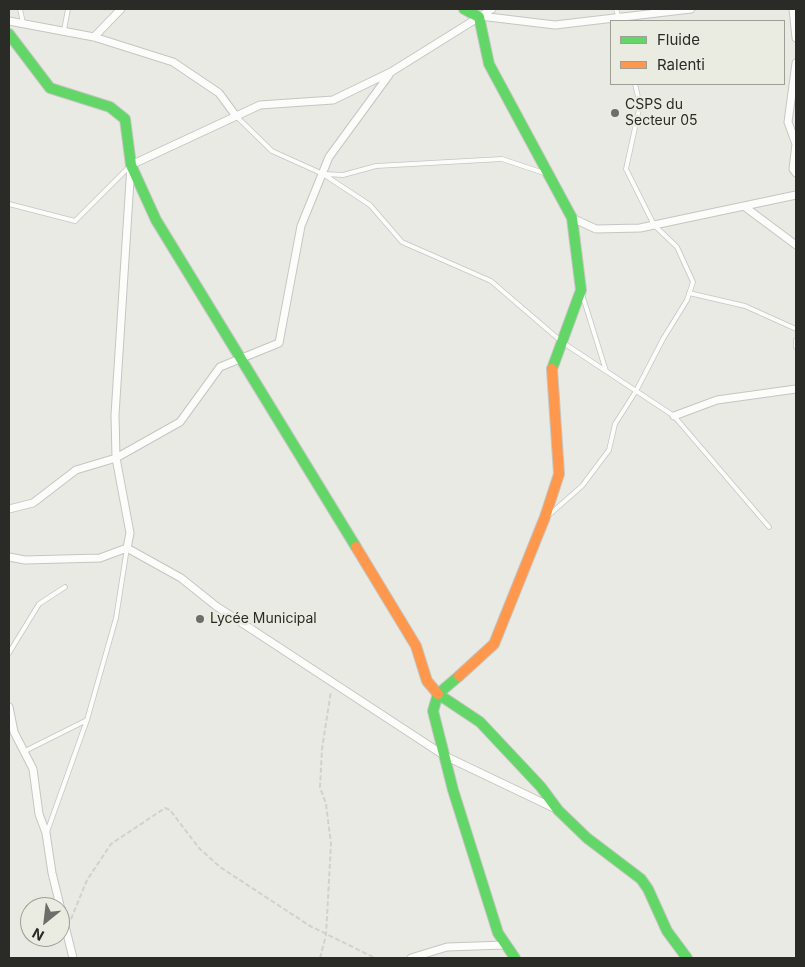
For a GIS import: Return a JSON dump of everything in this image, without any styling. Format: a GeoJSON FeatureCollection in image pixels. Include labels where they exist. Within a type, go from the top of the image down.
{"type":"FeatureCollection","features":[{"type":"Feature","properties":{"kind":"street"},"geometry":{"type":"LineString","coordinates":[[94,37],[120,9]]}},
{"type":"Feature","properties":{"kind":"street"},"geometry":{"type":"LineString","coordinates":[[464,9],[555,25],[610,21]]}},
{"type":"Feature","properties":{"kind":"street"},"geometry":{"type":"LineString","coordinates":[[131,165],[260,105],[333,100],[391,72],[481,13],[492,9]]}},
{"type":"Feature","properties":{"kind":"street"},"geometry":{"type":"LineString","coordinates":[[619,20],[691,9]]}},
{"type":"Feature","properties":{"kind":"street"},"geometry":{"type":"LineString","coordinates":[[793,9],[796,38]]}},
{"type":"Feature","properties":{"kind":"street"},"geometry":{"type":"LineString","coordinates":[[481,13],[489,64],[572,218],[581,290],[551,373],[560,474],[545,517],[494,644],[438,694],[433,711],[453,790],[492,914],[505,944],[515,958]]}},
{"type":"Feature","properties":{"kind":"street"},"geometry":{"type":"LineString","coordinates":[[9,22],[23,22],[94,37],[173,62],[219,93],[236,116]]}},
{"type":"Feature","properties":{"kind":"street"},"geometry":{"type":"LineString","coordinates":[[9,34],[50,88],[110,107],[125,119],[131,165],[114,415],[116,458],[130,533],[128,548]]}},
{"type":"Feature","properties":{"kind":"street"},"geometry":{"type":"LineString","coordinates":[[796,63],[788,122],[796,144],[794,168],[796,173]]}},
{"type":"Feature","properties":{"kind":"street"},"geometry":{"type":"LineString","coordinates":[[9,509],[33,502],[76,470],[116,458],[180,422],[220,367],[279,343],[301,226],[329,157],[391,72]]}},
{"type":"Feature","properties":{"kind":"street"},"geometry":{"type":"LineString","coordinates":[[131,165],[156,220],[416,646],[427,681],[438,694],[480,722],[541,787],[558,810],[586,838],[641,879],[648,889],[667,931],[687,958]]}},
{"type":"Feature","properties":{"kind":"street"},"geometry":{"type":"LineString","coordinates":[[572,218],[596,229],[654,225],[796,195]]}},
{"type":"Feature","properties":{"kind":"street"},"geometry":{"type":"LineString","coordinates":[[745,207],[796,245]]}},
{"type":"Feature","properties":{"kind":"street"},"geometry":{"type":"LineString","coordinates":[[674,416],[716,400],[796,389]]}},
{"type":"Feature","properties":{"kind":"street"},"geometry":{"type":"LineString","coordinates":[[9,557],[25,560],[100,558],[128,548],[181,578],[216,606],[445,756],[558,810]]}},
{"type":"Feature","properties":{"kind":"street"},"geometry":{"type":"LineString","coordinates":[[9,712],[14,732],[33,769],[39,814],[46,833],[52,873],[59,897]]}},
{"type":"Feature","properties":{"kind":"street"},"geometry":{"type":"LineString","coordinates":[[411,958],[447,947],[505,944]]}},
{"type":"Feature","properties":{"kind":"lane"},"geometry":{"type":"LineString","coordinates":[[20,9],[23,22]]}},
{"type":"Feature","properties":{"kind":"lane"},"geometry":{"type":"LineString","coordinates":[[64,30],[68,9]]}},
{"type":"Feature","properties":{"kind":"lane"},"geometry":{"type":"LineString","coordinates":[[616,9],[619,20]]}},
{"type":"Feature","properties":{"kind":"lane"},"geometry":{"type":"LineString","coordinates":[[545,517],[582,486],[609,450],[615,424],[636,391],[689,293],[693,282],[677,247],[654,225],[626,170],[640,105],[635,85]]}},
{"type":"Feature","properties":{"kind":"lane"},"geometry":{"type":"LineString","coordinates":[[236,116],[272,151],[323,174],[370,205],[402,242],[491,281],[562,342],[674,416],[769,527]]}},
{"type":"Feature","properties":{"kind":"lane"},"geometry":{"type":"LineString","coordinates":[[323,174],[343,175],[376,166],[502,158],[551,176]]}},
{"type":"Feature","properties":{"kind":"lane"},"geometry":{"type":"LineString","coordinates":[[9,204],[76,221],[131,165]]}},
{"type":"Feature","properties":{"kind":"lane"},"geometry":{"type":"LineString","coordinates":[[581,290],[606,371]]}},
{"type":"Feature","properties":{"kind":"lane"},"geometry":{"type":"LineString","coordinates":[[689,293],[745,306],[796,329]]}},
{"type":"Feature","properties":{"kind":"lane"},"geometry":{"type":"LineString","coordinates":[[796,340],[796,347]]}},
{"type":"Feature","properties":{"kind":"lane"},"geometry":{"type":"LineString","coordinates":[[46,833],[87,720],[116,618],[128,548]]}},
{"type":"Feature","properties":{"kind":"lane"},"geometry":{"type":"LineString","coordinates":[[9,653],[39,604],[65,587]]}},
{"type":"Feature","properties":{"kind":"lane"},"geometry":{"type":"LineString","coordinates":[[25,751],[87,720]]}},
{"type":"Feature","properties":{"kind":"path"},"geometry":{"type":"LineString","coordinates":[[320,958],[326,935],[331,844],[326,804],[320,787],[322,749],[333,684]]}},
{"type":"Feature","properties":{"kind":"path"},"geometry":{"type":"LineString","coordinates":[[70,922],[87,880],[110,844],[165,808],[170,810],[199,848],[220,867],[326,935],[374,958]]}},
{"type":"Feature","properties":{"kind":"traffic: fast"},"geometry":{"type":"LineString","coordinates":[[464,9],[479,17],[489,64],[572,218],[581,290],[552,369]]}},
{"type":"Feature","properties":{"kind":"traffic: fast"},"geometry":{"type":"LineString","coordinates":[[9,34],[50,88],[110,107],[125,119],[131,165],[156,220],[356,547]]}},
{"type":"Feature","properties":{"kind":"traffic: fast"},"geometry":{"type":"LineString","coordinates":[[459,676],[438,694],[433,711],[453,790],[498,933],[515,958]]}},
{"type":"Feature","properties":{"kind":"traffic: fast"},"geometry":{"type":"LineString","coordinates":[[438,694],[480,722],[541,787],[558,810],[587,838],[641,879],[648,889],[667,931],[687,958]]}},
{"type":"Feature","properties":{"kind":"traffic: slow"},"geometry":{"type":"LineString","coordinates":[[459,676],[494,644],[545,517],[559,474],[552,369]]}},
{"type":"Feature","properties":{"kind":"traffic: slow"},"geometry":{"type":"LineString","coordinates":[[356,547],[416,646],[427,681],[438,694]]}},
{"type":"Feature","properties":{"kind":"place","name":"CSPS du Secteur 05"},"geometry":{"type":"Point","coordinates":[615,113]}},
{"type":"Feature","properties":{"kind":"place","name":"Lycée Municipal"},"geometry":{"type":"Point","coordinates":[200,619]}}]}
